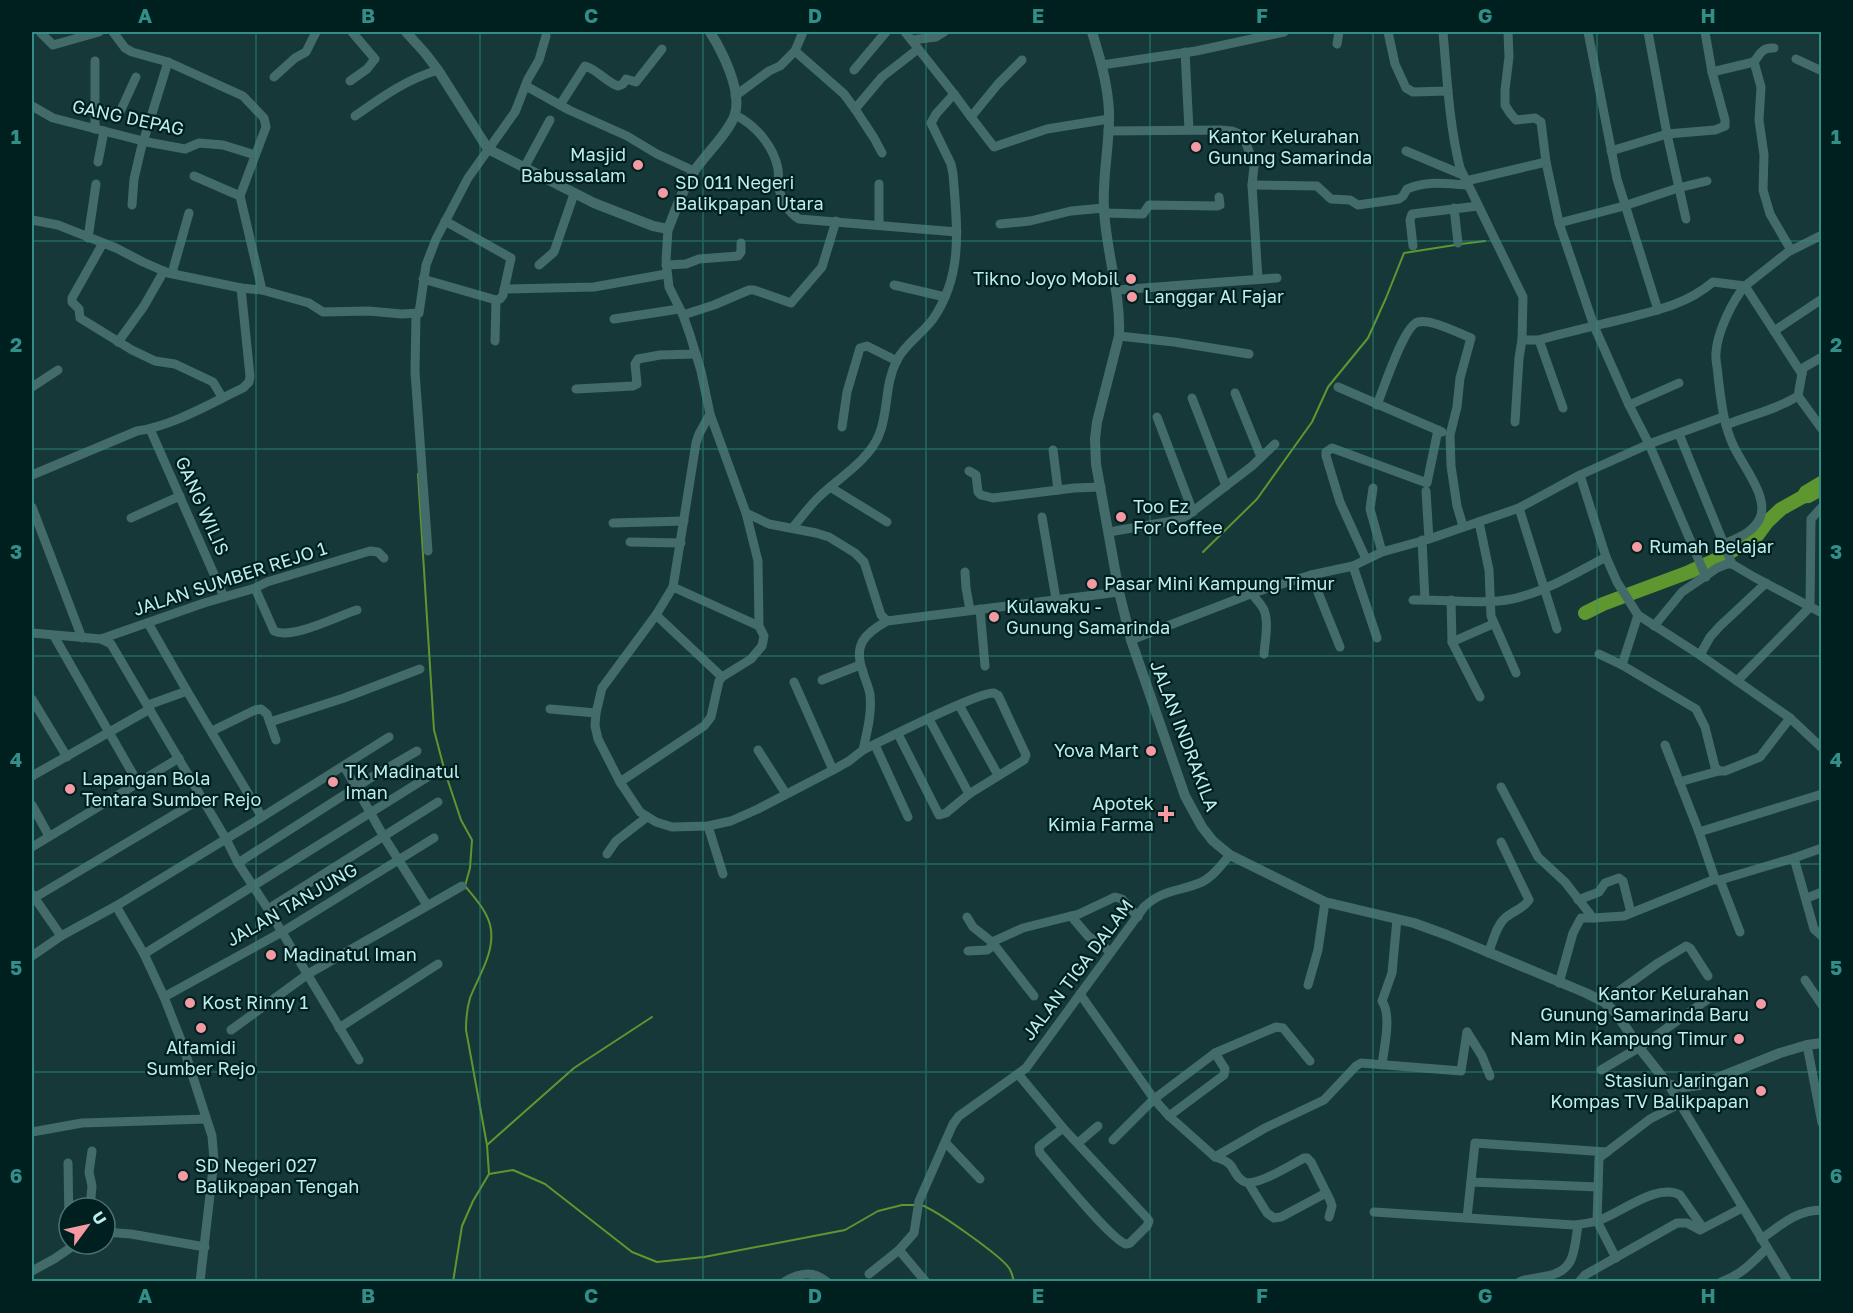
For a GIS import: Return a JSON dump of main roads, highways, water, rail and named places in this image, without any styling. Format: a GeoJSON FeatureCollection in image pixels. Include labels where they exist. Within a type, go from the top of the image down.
{"type":"FeatureCollection","features":[{"type":"Feature","properties":{"kind":"waterway"},"geometry":{"type":"LineString","coordinates":[[1461,244],[1485,241]]}},
{"type":"Feature","properties":{"kind":"waterway"},"geometry":{"type":"LineString","coordinates":[[1203,552],[1257,499],[1312,422],[1328,387],[1368,338],[1404,253],[1455,245]]}},
{"type":"Feature","properties":{"kind":"waterway"},"geometry":{"type":"LineString","coordinates":[[418,474],[434,730],[461,820],[472,840],[470,868],[465,886],[485,912],[491,930],[488,957],[470,998],[466,1030],[487,1145],[489,1174]]}},
{"type":"Feature","properties":{"kind":"waterway"},"geometry":{"type":"LineString","coordinates":[[1585,613],[1720,558],[1756,537],[1781,509],[1822,486]]}},
{"type":"Feature","properties":{"kind":"waterway"},"geometry":{"type":"LineString","coordinates":[[487,1145],[574,1068],[652,1017]]}},
{"type":"Feature","properties":{"kind":"waterway"},"geometry":{"type":"LineString","coordinates":[[453,1282],[462,1226],[473,1201],[489,1174],[513,1170],[545,1184],[632,1252],[657,1262],[704,1257],[845,1230],[878,1211],[902,1205],[916,1205]]}},
{"type":"Feature","properties":{"kind":"waterway"},"geometry":{"type":"LineString","coordinates":[[921,1205],[953,1224],[994,1254],[1009,1268],[1014,1282]]}},
{"type":"Feature","properties":{"kind":"place","name":"Kantor Kelurahan Gunung Samarinda"},"geometry":{"type":"Point","coordinates":[1196,147]}},
{"type":"Feature","properties":{"kind":"place","name":"Masjid Babussalam"},"geometry":{"type":"Point","coordinates":[638,165]}},
{"type":"Feature","properties":{"kind":"place","name":"SD 011 Negeri Balikpapan Utara"},"geometry":{"type":"Point","coordinates":[663,193]}},
{"type":"Feature","properties":{"kind":"place","name":"Tikno Joyo Mobil"},"geometry":{"type":"Point","coordinates":[1131,279]}},
{"type":"Feature","properties":{"kind":"place","name":"Langgar Al Fajar"},"geometry":{"type":"Point","coordinates":[1132,297]}},
{"type":"Feature","properties":{"kind":"place","name":"Too Ez For Coffee"},"geometry":{"type":"Point","coordinates":[1121,517]}},
{"type":"Feature","properties":{"kind":"place","name":"Rumah Belajar"},"geometry":{"type":"Point","coordinates":[1637,547]}},
{"type":"Feature","properties":{"kind":"place","name":"Pasar Mini Kampung Timur"},"geometry":{"type":"Point","coordinates":[1092,584]}},
{"type":"Feature","properties":{"kind":"place","name":"Kulawaku - Gunung Samarinda"},"geometry":{"type":"Point","coordinates":[994,617]}},
{"type":"Feature","properties":{"kind":"place","name":"Yova Mart"},"geometry":{"type":"Point","coordinates":[1151,751]}},
{"type":"Feature","properties":{"kind":"place","name":"TK Madinatul Iman"},"geometry":{"type":"Point","coordinates":[333,782]}},
{"type":"Feature","properties":{"kind":"place","name":"Lapangan Bola Tentara Sumber Rejo"},"geometry":{"type":"Point","coordinates":[70,789]}},
{"type":"Feature","properties":{"kind":"place","name":"Apotek Kimia Farma"},"geometry":{"type":"Point","coordinates":[1166,814]}},
{"type":"Feature","properties":{"kind":"place","name":"Madinatul Iman"},"geometry":{"type":"Point","coordinates":[271,955]}},
{"type":"Feature","properties":{"kind":"place","name":"Kost Rinny 1"},"geometry":{"type":"Point","coordinates":[190,1003]}},
{"type":"Feature","properties":{"kind":"place","name":"Kantor Kelurahan Gunung Samarinda Baru"},"geometry":{"type":"Point","coordinates":[1761,1004]}},
{"type":"Feature","properties":{"kind":"place","name":"Alfamidi Sumber Rejo"},"geometry":{"type":"Point","coordinates":[201,1028]}},
{"type":"Feature","properties":{"kind":"place","name":"Nam Min Kampung Timur"},"geometry":{"type":"Point","coordinates":[1739,1039]}},
{"type":"Feature","properties":{"kind":"place","name":"Stasiun Jaringan Kompas TV Balikpapan"},"geometry":{"type":"Point","coordinates":[1761,1091]}},
{"type":"Feature","properties":{"kind":"place","name":"SD Negeri 027 Balikpapan Tengah"},"geometry":{"type":"Point","coordinates":[183,1176]}}]}
